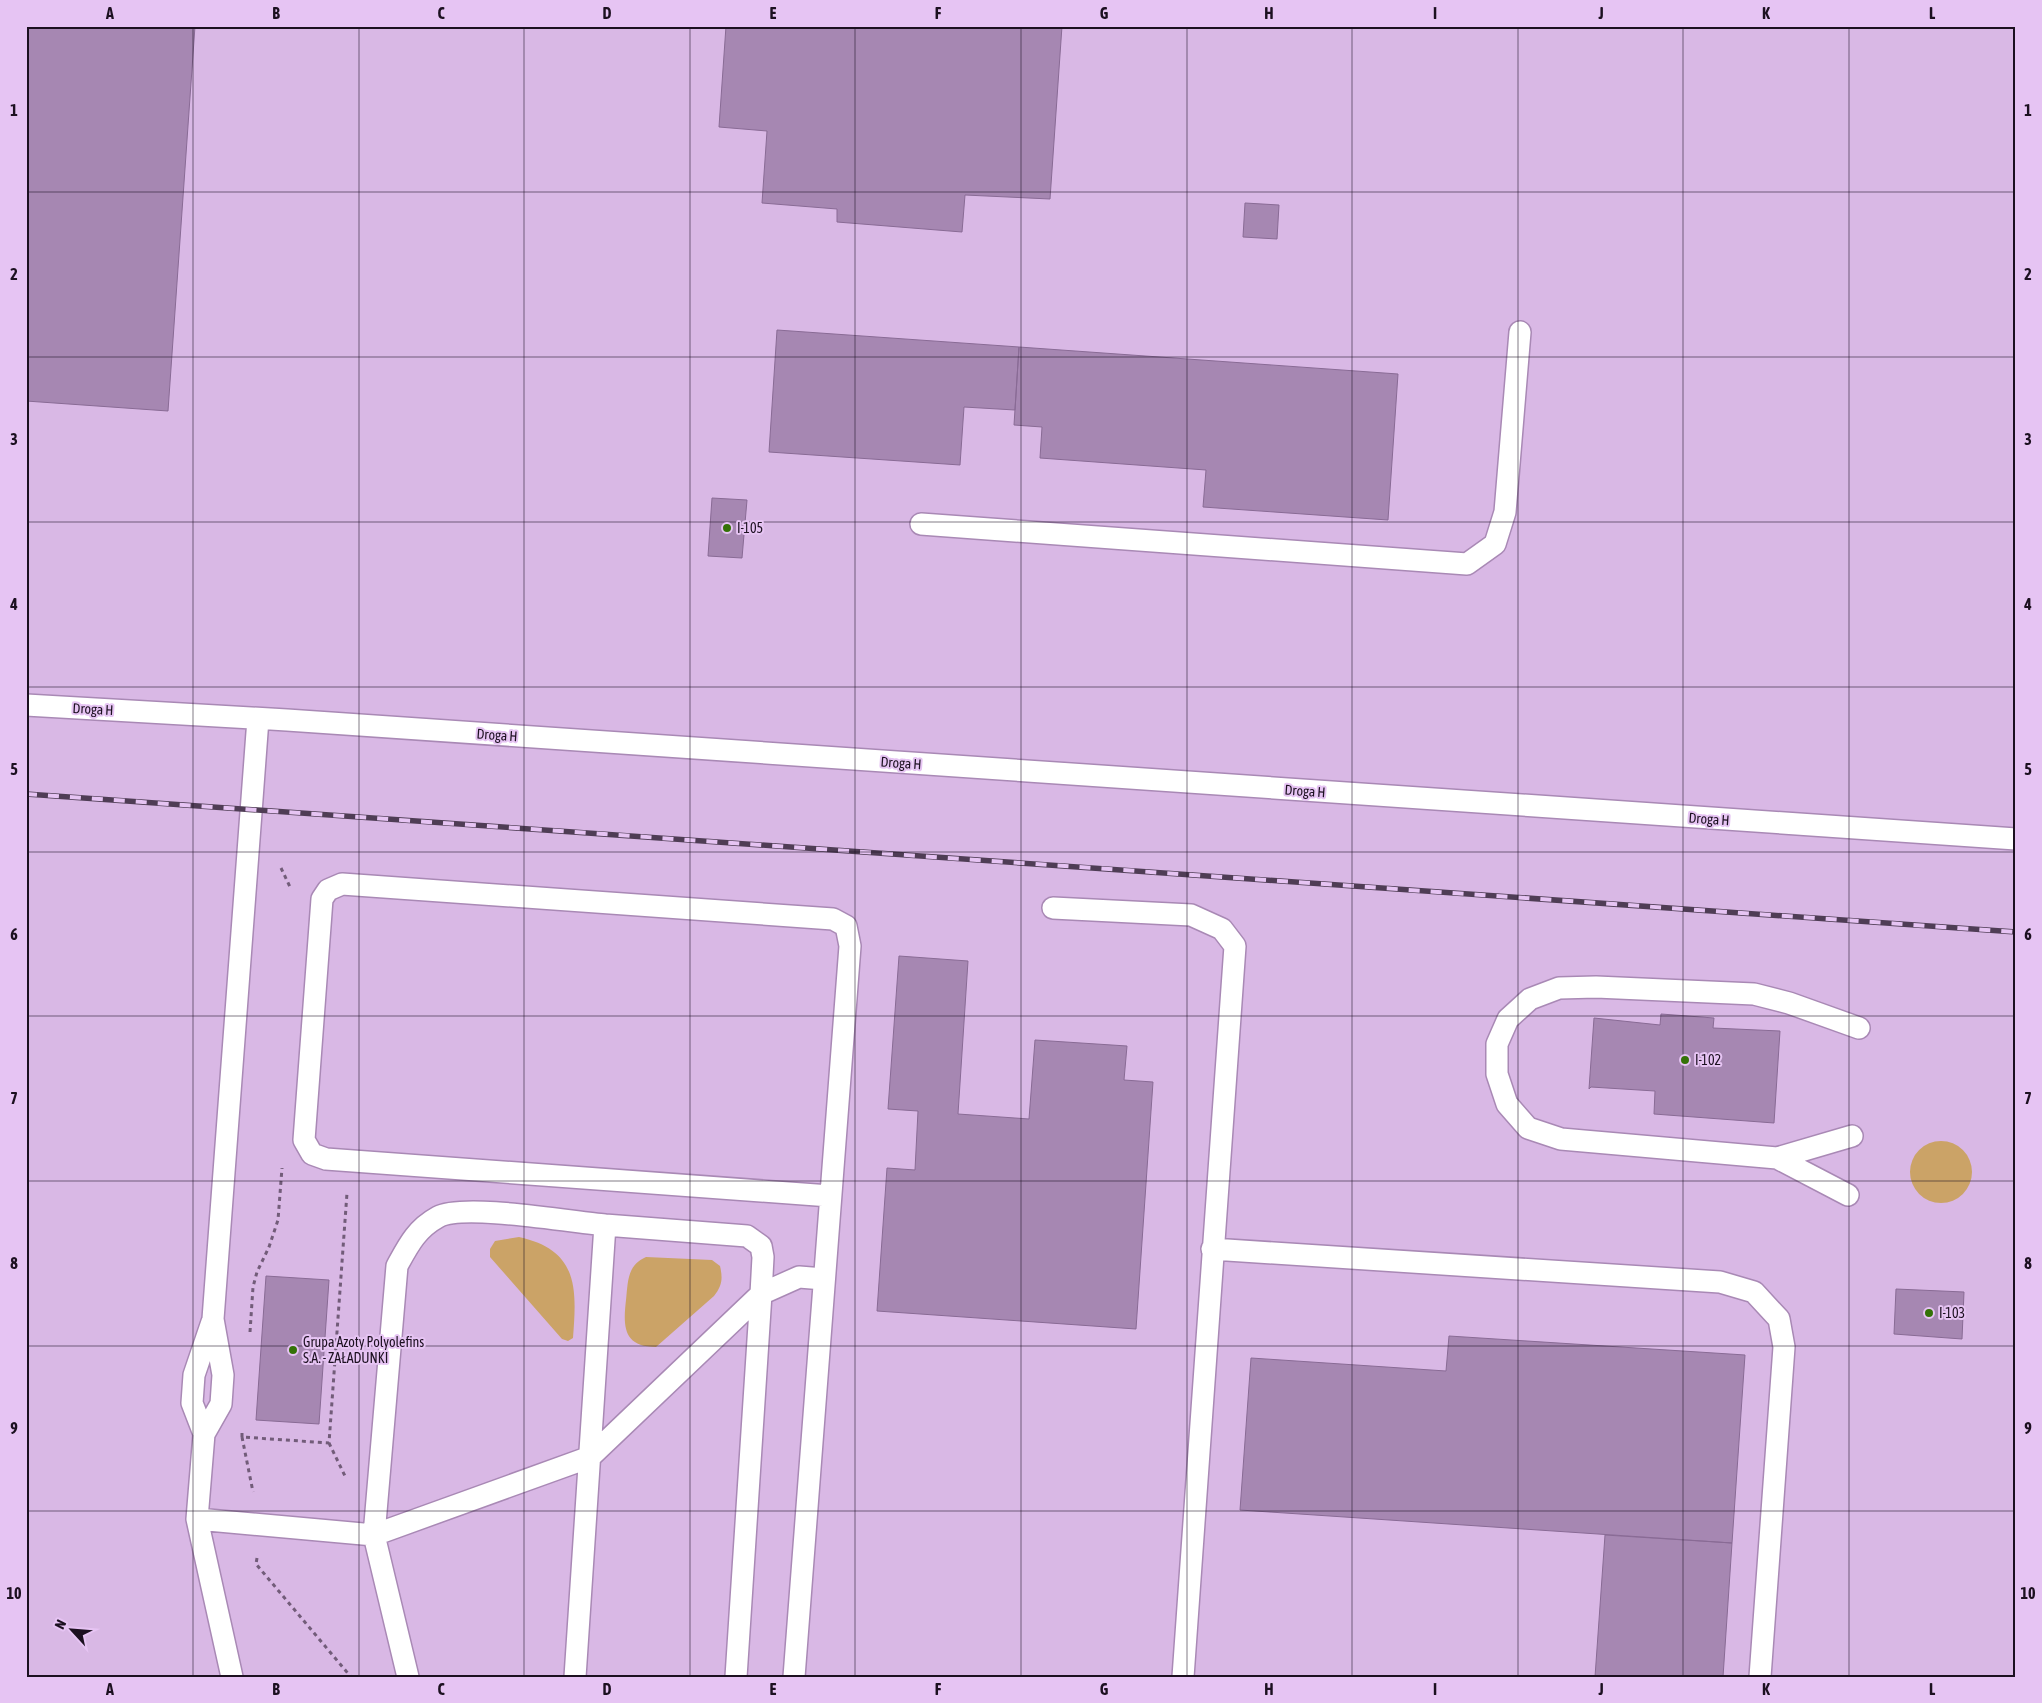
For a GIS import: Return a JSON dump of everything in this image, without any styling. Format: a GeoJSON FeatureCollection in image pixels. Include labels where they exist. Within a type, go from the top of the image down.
{"type":"FeatureCollection","features":[{"type":"Feature","properties":{"kind":"lane"},"geometry":{"type":"LineString","coordinates":[[921,524],[1467,564],[1495,544],[1505,512],[1520,332]]}},
{"type":"Feature","properties":{"kind":"lane","name":"Droga H"},"geometry":{"type":"LineString","coordinates":[[26,705],[258,719],[2016,839]]}},
{"type":"Feature","properties":{"kind":"lane"},"geometry":{"type":"LineString","coordinates":[[204,1434],[192,1403],[194,1375],[213,1319],[258,719]]}},
{"type":"Feature","properties":{"kind":"lane"},"geometry":{"type":"LineString","coordinates":[[794,1677],[850,946],[846,926],[833,919],[342,884],[328,890],[322,899],[304,1140],[312,1154],[326,1159],[830,1196]]}},
{"type":"Feature","properties":{"kind":"lane"},"geometry":{"type":"LineString","coordinates":[[1052,908],[1191,915],[1222,929],[1235,946],[1183,1677]]}},
{"type":"Feature","properties":{"kind":"lane"},"geometry":{"type":"LineString","coordinates":[[1852,1136],[1777,1158],[1561,1139],[1528,1128],[1507,1104],[1497,1074],[1497,1044],[1508,1019],[1530,999],[1559,988],[1596,987],[1754,994],[1789,1003],[1859,1028]]}},
{"type":"Feature","properties":{"kind":"lane"},"geometry":{"type":"LineString","coordinates":[[1777,1158],[1848,1195]]}},
{"type":"Feature","properties":{"kind":"lane"},"geometry":{"type":"LineString","coordinates":[[408,1677],[374,1534],[397,1266],[414,1234],[439,1217],[467,1211],[605,1225],[747,1236],[761,1246],[763,1258],[761,1294],[736,1677]]}},
{"type":"Feature","properties":{"kind":"lane"},"geometry":{"type":"LineString","coordinates":[[576,1677],[605,1225]]}},
{"type":"Feature","properties":{"kind":"lane"},"geometry":{"type":"LineString","coordinates":[[1212,1249],[1720,1282],[1754,1292],[1779,1319],[1784,1347],[1760,1677]]}},
{"type":"Feature","properties":{"kind":"lane"},"geometry":{"type":"LineString","coordinates":[[197,1519],[374,1534],[590,1457],[761,1294],[799,1277],[824,1279]]}},
{"type":"Feature","properties":{"kind":"lane"},"geometry":{"type":"LineString","coordinates":[[213,1319],[224,1375],[221,1404],[204,1434],[197,1519],[232,1677]]}},
{"type":"Feature","properties":{"kind":"path"},"geometry":{"type":"LineString","coordinates":[[242,1437],[259,1524],[256,1564],[350,1677]]}},
{"type":"Feature","properties":{"kind":"shaded area"},"geometry":{"type":"Polygon","coordinates":[[[1941,1141],[1958,1146],[1963,1150],[1967,1155],[1972,1172],[1967,1189],[1963,1194],[1958,1198],[1941,1203],[1924,1198],[1919,1194],[1915,1189],[1910,1172],[1915,1155],[1919,1150],[1924,1146],[1941,1141]]]}},
{"type":"Feature","properties":{"kind":"shaded area"},"geometry":{"type":"Polygon","coordinates":[[[519,1237],[538,1243],[553,1251],[563,1261],[570,1273],[575,1303],[573,1338],[568,1341],[562,1339],[490,1257],[490,1249],[495,1241],[519,1237]]]}},
{"type":"Feature","properties":{"kind":"shaded area"},"geometry":{"type":"Polygon","coordinates":[[[646,1257],[712,1260],[720,1266],[721,1275],[719,1289],[714,1296],[656,1347],[645,1346],[631,1339],[625,1326],[627,1287],[630,1275],[635,1265],[646,1257]]]}},
{"type":"Feature","properties":{"kind":"building"},"geometry":{"type":"Polygon","coordinates":[[[26,26],[195,26],[168,411],[26,401],[26,26]]]}},
{"type":"Feature","properties":{"kind":"building"},"geometry":{"type":"Polygon","coordinates":[[[726,26],[1062,26],[1050,199],[965,195],[962,232],[837,222],[837,209],[762,203],[767,131],[719,127],[726,26]]]}},
{"type":"Feature","properties":{"kind":"building"},"geometry":{"type":"Polygon","coordinates":[[[1245,203],[1279,205],[1277,239],[1243,237],[1245,203]]]}},
{"type":"Feature","properties":{"kind":"building"},"geometry":{"type":"Polygon","coordinates":[[[777,330],[1019,347],[1015,410],[964,407],[960,465],[769,452],[777,330]]]}},
{"type":"Feature","properties":{"kind":"building"},"geometry":{"type":"Polygon","coordinates":[[[1019,347],[1398,374],[1388,520],[1203,507],[1206,470],[1040,458],[1042,427],[1014,425],[1019,347]]]}},
{"type":"Feature","properties":{"kind":"building","name":"I-105"},"geometry":{"type":"Polygon","coordinates":[[[712,498],[747,500],[742,558],[708,556],[712,498]]]}},
{"type":"Feature","properties":{"kind":"building"},"geometry":{"type":"Polygon","coordinates":[[[899,956],[968,961],[958,1114],[1029,1119],[1035,1040],[1127,1046],[1124,1080],[1153,1082],[1136,1329],[877,1311],[887,1168],[915,1170],[918,1111],[888,1109],[899,956]]]}},
{"type":"Feature","properties":{"kind":"building","name":"I-102"},"geometry":{"type":"Polygon","coordinates":[[[1661,1014],[1714,1018],[1713,1028],[1780,1031],[1774,1123],[1654,1114],[1655,1091],[1591,1087],[1589,1089],[1594,1018],[1660,1025],[1661,1014]]]}},
{"type":"Feature","properties":{"kind":"building","name":"Grupa Azoty Polyolefins S.A. - ZAŁADUNKI"},"geometry":{"type":"Polygon","coordinates":[[[266,1276],[329,1280],[319,1424],[256,1420],[266,1276]]]}},
{"type":"Feature","properties":{"kind":"building","name":"I-103"},"geometry":{"type":"Polygon","coordinates":[[[1896,1289],[1964,1292],[1962,1339],[1894,1334],[1896,1289]]]}},
{"type":"Feature","properties":{"kind":"building"},"geometry":{"type":"Polygon","coordinates":[[[1449,1336],[1745,1355],[1732,1543],[1240,1510],[1251,1358],[1446,1371],[1449,1336]]]}},
{"type":"Feature","properties":{"kind":"building"},"geometry":{"type":"Polygon","coordinates":[[[1605,1535],[1732,1543],[1723,1677],[1595,1677],[1605,1535]]]}},
{"type":"Feature","properties":{"kind":"railway"},"geometry":{"type":"LineString","coordinates":[[26,794],[2016,932]]}},
{"type":"Feature","properties":{"kind":"place","name":"I-105"},"geometry":{"type":"Point","coordinates":[727,528]}},
{"type":"Feature","properties":{"kind":"place","name":"I-102"},"geometry":{"type":"Point","coordinates":[1685,1060]}},
{"type":"Feature","properties":{"kind":"place","name":"I-103"},"geometry":{"type":"Point","coordinates":[1929,1313]}},
{"type":"Feature","properties":{"kind":"place","name":"Grupa Azoty Polyolefins S.A. - ZAŁADUNKI"},"geometry":{"type":"Point","coordinates":[293,1350]}}]}
